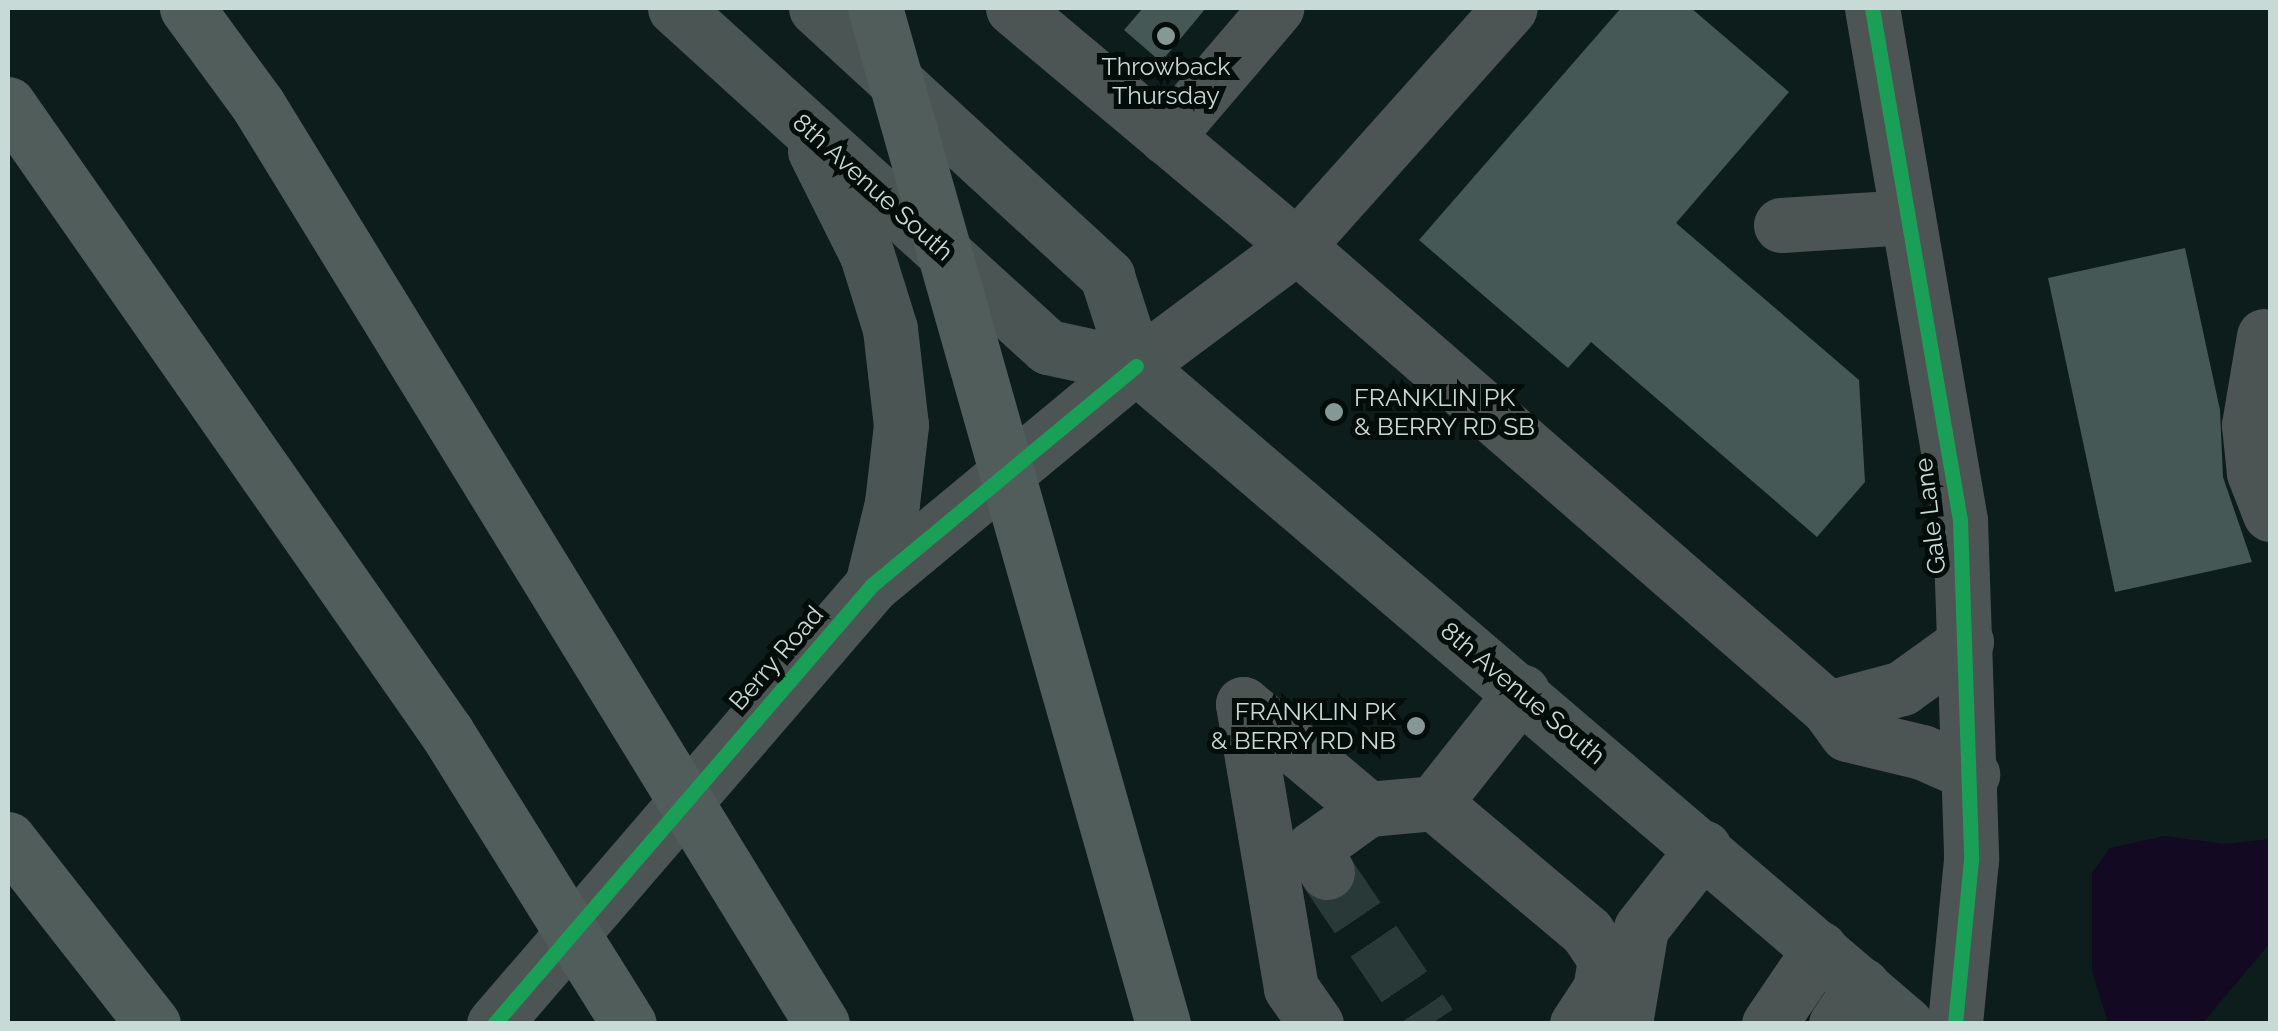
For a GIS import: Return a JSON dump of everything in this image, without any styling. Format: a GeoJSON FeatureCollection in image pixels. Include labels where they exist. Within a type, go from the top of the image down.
{"type":"FeatureCollection","features":[{"type":"Feature","properties":{"kind":"highway"},"geometry":{"type":"LineString","coordinates":[[188,8],[258,105],[822,1024]]}},
{"type":"Feature","properties":{"kind":"highway"},"geometry":{"type":"LineString","coordinates":[[876,8],[1162,1024]]}},
{"type":"Feature","properties":{"kind":"highway"},"geometry":{"type":"LineString","coordinates":[[8,104],[447,734],[628,1024]]}},
{"type":"Feature","properties":{"kind":"highway"},"geometry":{"type":"LineString","coordinates":[[8,838],[153,1024]]}},
{"type":"Feature","properties":{"kind":"main road","name":"8th Avenue South"},"geometry":{"type":"LineString","coordinates":[[675,8],[1048,347],[1136,366],[1820,949],[1849,1004],[1906,1024]]}},
{"type":"Feature","properties":{"kind":"main road"},"geometry":{"type":"LineString","coordinates":[[816,8],[1107,276],[1136,366]]}},
{"type":"Feature","properties":{"kind":"main road"},"geometry":{"type":"LineString","coordinates":[[800,121],[867,254],[890,329],[901,425],[892,504],[872,585]]}},
{"type":"Feature","properties":{"kind":"street"},"geometry":{"type":"LineString","coordinates":[[1014,8],[1297,246],[1828,708],[1846,734],[1922,752],[1972,774]]}},
{"type":"Feature","properties":{"kind":"street"},"geometry":{"type":"LineString","coordinates":[[1166,137],[1276,8]]}},
{"type":"Feature","properties":{"kind":"street","name":"Berry Road"},"geometry":{"type":"LineString","coordinates":[[494,1024],[872,585],[1136,366],[1297,246],[1510,8]]}},
{"type":"Feature","properties":{"kind":"street","name":"Gale Lane"},"geometry":{"type":"LineString","coordinates":[[1886,10],[1908,217],[1960,520],[1972,774],[1956,1024]]}},
{"type":"Feature","properties":{"kind":"street"},"geometry":{"type":"LineString","coordinates":[[1781,225],[1908,217]]}},
{"type":"Feature","properties":{"kind":"street"},"geometry":{"type":"LineString","coordinates":[[2264,336],[2249,425],[2254,474],[2270,514]]}},
{"type":"Feature","properties":{"kind":"street"},"geometry":{"type":"LineString","coordinates":[[1828,708],[1902,688],[1966,642]]}},
{"type":"Feature","properties":{"kind":"street"},"geometry":{"type":"LineString","coordinates":[[1327,872],[1312,849],[1368,809],[1434,803],[1522,692]]}},
{"type":"Feature","properties":{"kind":"street"},"geometry":{"type":"LineString","coordinates":[[1316,1024],[1291,988],[1243,704],[1368,809]]}},
{"type":"Feature","properties":{"kind":"street"},"geometry":{"type":"LineString","coordinates":[[1434,803],[1596,946],[1604,959],[1600,990],[1577,1024]]}},
{"type":"Feature","properties":{"kind":"street"},"geometry":{"type":"LineString","coordinates":[[1621,1024],[1632,1008],[1641,928],[1704,848]]}},
{"type":"Feature","properties":{"kind":"street"},"geometry":{"type":"LineString","coordinates":[[1769,1024],[1820,949]]}},
{"type":"Feature","properties":{"kind":"shaded area"},"geometry":{"type":"Polygon","coordinates":[[[2164,836],[2226,844],[2270,839],[2270,943],[2203,1023],[2108,1023],[2092,971],[2092,873],[2110,848],[2164,836]]]}},
{"type":"Feature","properties":{"kind":"building","name":"Throwback Thursday"},"geometry":{"type":"Polygon","coordinates":[[[1143,8],[1206,8],[1161,62],[1124,30],[1143,8]]]}},
{"type":"Feature","properties":{"kind":"building"},"geometry":{"type":"Polygon","coordinates":[[[1621,8],[1691,8],[1789,92],[1676,223],[1859,380],[1865,482],[1817,537],[1591,342],[1568,368],[1419,240],[1621,8]]]}},
{"type":"Feature","properties":{"kind":"building"},"geometry":{"type":"Polygon","coordinates":[[[2185,248],[2220,410],[2223,477],[2252,562],[2115,592],[2048,278],[2185,248]]]}},
{"type":"Feature","properties":{"kind":"tunnel"},"geometry":{"type":"LineString","coordinates":[[1327,872],[1430,1024]]}},
{"type":"Feature","properties":{"kind":"cycle path"},"geometry":{"type":"LineString","coordinates":[[1872,8],[1960,520],[1971,860],[1955,1024]]}},
{"type":"Feature","properties":{"kind":"cycle path"},"geometry":{"type":"LineString","coordinates":[[494,1024],[872,585],[1136,366]]}},
{"type":"Feature","properties":{"kind":"place","name":"Throwback Thursday"},"geometry":{"type":"Point","coordinates":[1166,36]}},
{"type":"Feature","properties":{"kind":"place","name":"FRANKLIN PK & BERRY RD SB"},"geometry":{"type":"Point","coordinates":[1334,412]}},
{"type":"Feature","properties":{"kind":"place","name":"FRANKLIN PK & BERRY RD NB"},"geometry":{"type":"Point","coordinates":[1416,726]}}]}
